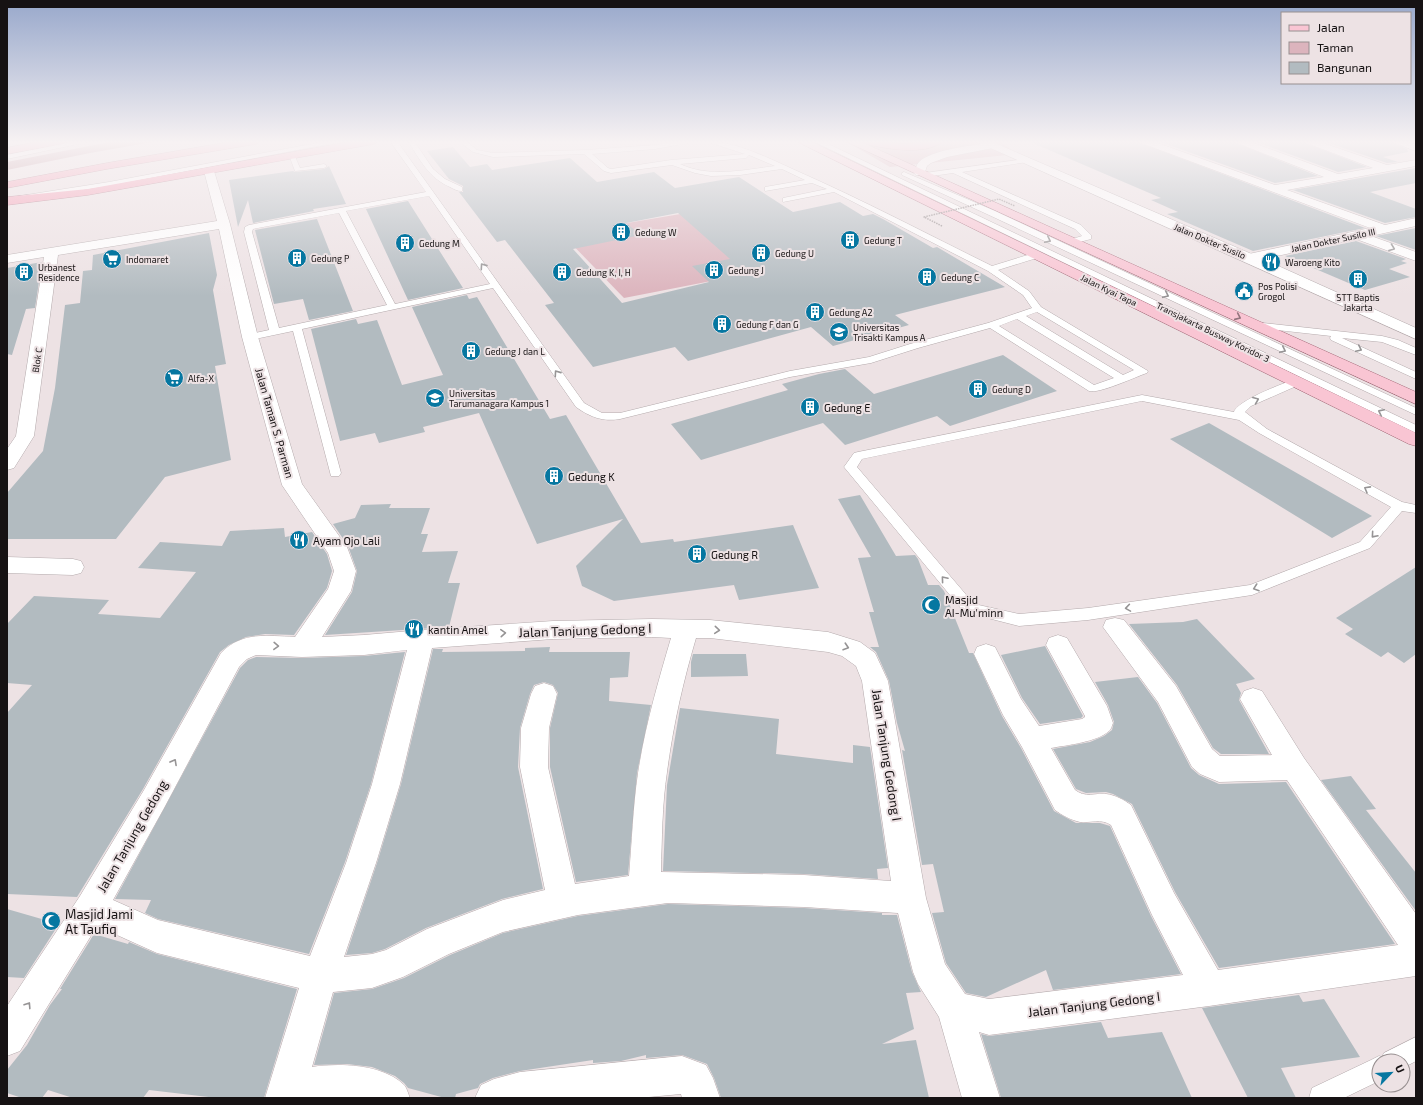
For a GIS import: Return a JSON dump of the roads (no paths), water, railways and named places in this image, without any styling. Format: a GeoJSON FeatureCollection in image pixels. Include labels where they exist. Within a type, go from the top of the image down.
{"type":"FeatureCollection","features":[{"type":"Feature","properties":{"kind":"highway"},"geometry":{"type":"LineString","coordinates":[[7,200],[38,193]]}},
{"type":"Feature","properties":{"kind":"highway"},"geometry":{"type":"LineString","coordinates":[[7,200],[82,193]]}},
{"type":"Feature","properties":{"kind":"main road","name":"Jalan Kyai Tapa"},"geometry":{"type":"LineString","coordinates":[[908,193],[1416,440]]}},
{"type":"Feature","properties":{"kind":"main road"},"geometry":{"type":"LineString","coordinates":[[963,193],[1072,242],[1145,280],[1254,325],[1416,399]]}},
{"type":"Feature","properties":{"kind":"main road"},"geometry":{"type":"LineString","coordinates":[[1145,280],[1134,286],[1135,289],[1239,340],[1274,371]]}},
{"type":"Feature","properties":{"kind":"street","name":"Jalan Taman S. Parman"},"geometry":{"type":"LineString","coordinates":[[215,193],[224,224],[250,337],[292,485],[339,552],[345,571],[339,591],[302,647]]}},
{"type":"Feature","properties":{"kind":"street","name":"Jalan Dokter Susilo"},"geometry":{"type":"LineString","coordinates":[[1098,193],[1249,258],[1416,334]]}},
{"type":"Feature","properties":{"kind":"street"},"geometry":{"type":"LineString","coordinates":[[1280,193],[1384,229]]}},
{"type":"Feature","properties":{"kind":"street","name":"Jalan Dokter Susilo III"},"geometry":{"type":"LineString","coordinates":[[1249,258],[1416,222]]}},
{"type":"Feature","properties":{"kind":"street"},"geometry":{"type":"LineString","coordinates":[[7,259],[224,224]]}},
{"type":"Feature","properties":{"kind":"street"},"geometry":{"type":"LineString","coordinates":[[1357,235],[1416,257]]}},
{"type":"Feature","properties":{"kind":"street","name":"Blok C"},"geometry":{"type":"LineString","coordinates":[[7,464],[25,436],[52,251]]}},
{"type":"Feature","properties":{"kind":"street"},"geometry":{"type":"LineString","coordinates":[[7,565],[73,567]]}},
{"type":"Feature","properties":{"kind":"street"},"geometry":{"type":"LineString","coordinates":[[1114,627],[1167,694],[1202,758],[1210,765],[1219,769],[1294,767]]}},
{"type":"Feature","properties":{"kind":"street"},"geometry":{"type":"LineString","coordinates":[[644,890],[648,820],[655,756],[675,667],[686,629]]}},
{"type":"Feature","properties":{"kind":"street","name":"Jalan Tanjung Gedong I"},"geometry":{"type":"LineString","coordinates":[[238,652],[256,645],[302,647],[364,645],[422,639],[553,630],[686,629],[710,629],[764,634],[828,642],[851,649],[866,660],[875,681],[910,898],[930,972],[954,1010],[989,1017],[1209,989],[1416,959]]}},
{"type":"Feature","properties":{"kind":"street"},"geometry":{"type":"LineString","coordinates":[[285,1097],[320,976],[361,863],[386,784],[422,639]]}},
{"type":"Feature","properties":{"kind":"street"},"geometry":{"type":"LineString","coordinates":[[1032,739],[1085,730],[1100,723],[1098,714],[1058,645]]}},
{"type":"Feature","properties":{"kind":"street","name":"Jalan Tanjung Gedong"},"geometry":{"type":"LineString","coordinates":[[7,1038],[91,907],[154,799],[230,660],[238,652]]}},
{"type":"Feature","properties":{"kind":"street"},"geometry":{"type":"LineString","coordinates":[[986,654],[1012,708],[1032,739],[1065,800],[1071,806],[1079,808],[1110,808],[1121,815],[1163,904],[1209,989]]}},
{"type":"Feature","properties":{"kind":"street"},"geometry":{"type":"LineString","coordinates":[[544,694],[535,728],[534,767],[563,902]]}},
{"type":"Feature","properties":{"kind":"street"},"geometry":{"type":"LineString","coordinates":[[1253,699],[1294,767],[1416,942]]}},
{"type":"Feature","properties":{"kind":"street"},"geometry":{"type":"LineString","coordinates":[[91,907],[156,936],[320,976],[372,972],[391,965],[439,941],[504,916],[563,902],[644,890],[668,887],[910,898]]}},
{"type":"Feature","properties":{"kind":"street"},"geometry":{"type":"LineString","coordinates":[[954,1010],[981,1098]]}},
{"type":"Feature","properties":{"kind":"street"},"geometry":{"type":"LineString","coordinates":[[494,1098],[520,1091],[682,1075],[693,1078],[700,1090],[702,1098]]}},
{"type":"Feature","properties":{"kind":"street"},"geometry":{"type":"LineString","coordinates":[[285,1097],[309,1086],[328,1084],[371,1086],[390,1098]]}},
{"type":"Feature","properties":{"kind":"lane"},"geometry":{"type":"LineString","coordinates":[[7,200],[54,193]]}},
{"type":"Feature","properties":{"kind":"lane"},"geometry":{"type":"LineString","coordinates":[[275,332],[248,229],[249,227],[341,208],[431,193],[580,405],[595,415],[608,418],[790,374],[871,360],[914,346],[990,325],[1038,309]]}},
{"type":"Feature","properties":{"kind":"lane"},"geometry":{"type":"LineString","coordinates":[[786,200],[822,193]]}},
{"type":"Feature","properties":{"kind":"lane"},"geometry":{"type":"LineString","coordinates":[[840,193],[991,269],[1026,293],[1038,309],[1143,371],[1093,389],[990,325]]}},
{"type":"Feature","properties":{"kind":"lane","name":"Transjakarta Busway Koridor 3"},"geometry":{"type":"LineString","coordinates":[[923,193],[1416,429]]}},
{"type":"Feature","properties":{"kind":"lane","name":"Transjakarta Busway Koridor 3"},"geometry":{"type":"LineString","coordinates":[[949,193],[1145,280],[1416,412]]}},
{"type":"Feature","properties":{"kind":"lane"},"geometry":{"type":"LineString","coordinates":[[1002,193],[1078,227],[1088,237],[1072,242]]}},
{"type":"Feature","properties":{"kind":"lane"},"geometry":{"type":"LineString","coordinates":[[341,208],[392,306]]}},
{"type":"Feature","properties":{"kind":"lane"},"geometry":{"type":"LineString","coordinates":[[991,269],[1037,255]]}},
{"type":"Feature","properties":{"kind":"lane"},"geometry":{"type":"LineString","coordinates":[[250,337],[497,285]]}},
{"type":"Feature","properties":{"kind":"lane"},"geometry":{"type":"LineString","coordinates":[[1018,316],[1124,379]]}},
{"type":"Feature","properties":{"kind":"lane"},"geometry":{"type":"LineString","coordinates":[[1254,325],[1382,340],[1394,342],[1416,352]]}},
{"type":"Feature","properties":{"kind":"lane"},"geometry":{"type":"LineString","coordinates":[[297,327],[335,473]]}},
{"type":"Feature","properties":{"kind":"lane"},"geometry":{"type":"LineString","coordinates":[[1323,333],[1416,376]]}},
{"type":"Feature","properties":{"kind":"lane"},"geometry":{"type":"LineString","coordinates":[[1243,417],[1239,411],[1247,404],[1297,382]]}},
{"type":"Feature","properties":{"kind":"lane"},"geometry":{"type":"LineString","coordinates":[[1399,506],[1365,545],[1252,590],[1088,614],[1019,620],[969,608],[850,467],[858,456],[1142,398],[1204,408],[1243,417],[1277,439],[1380,496],[1399,506],[1416,509]]}},
{"type":"Feature","properties":{"kind":"lane"},"geometry":{"type":"LineString","coordinates":[[1321,1096],[1371,1072]]}},
{"type":"Feature","properties":{"kind":"place","name":"Gedung W"},"geometry":{"type":"Point","coordinates":[621,232]}},
{"type":"Feature","properties":{"kind":"place","name":"Gedung T"},"geometry":{"type":"Point","coordinates":[850,240]}},
{"type":"Feature","properties":{"kind":"place","name":"Gedung M"},"geometry":{"type":"Point","coordinates":[405,243]}},
{"type":"Feature","properties":{"kind":"place","name":"Gedung U"},"geometry":{"type":"Point","coordinates":[761,253]}},
{"type":"Feature","properties":{"kind":"place","name":"Gedung P"},"geometry":{"type":"Point","coordinates":[297,258]}},
{"type":"Feature","properties":{"kind":"place","name":"Indomaret"},"geometry":{"type":"Point","coordinates":[112,259]}},
{"type":"Feature","properties":{"kind":"place","name":"Waroeng Kito"},"geometry":{"type":"Point","coordinates":[1271,262]}},
{"type":"Feature","properties":{"kind":"place","name":"Gedung J"},"geometry":{"type":"Point","coordinates":[714,270]}},
{"type":"Feature","properties":{"kind":"place","name":"Urbanest Residence"},"geometry":{"type":"Point","coordinates":[24,272]}},
{"type":"Feature","properties":{"kind":"place","name":"Gedung K, I, H"},"geometry":{"type":"Point","coordinates":[562,272]}},
{"type":"Feature","properties":{"kind":"place","name":"Gedung C"},"geometry":{"type":"Point","coordinates":[927,277]}},
{"type":"Feature","properties":{"kind":"place","name":"STT Baptis Jakarta"},"geometry":{"type":"Point","coordinates":[1358,279]}},
{"type":"Feature","properties":{"kind":"place","name":"Pos Polisi Grogol"},"geometry":{"type":"Point","coordinates":[1244,291]}},
{"type":"Feature","properties":{"kind":"place","name":"Gedung A2"},"geometry":{"type":"Point","coordinates":[815,312]}},
{"type":"Feature","properties":{"kind":"place","name":"Gedung F dan G"},"geometry":{"type":"Point","coordinates":[722,324]}},
{"type":"Feature","properties":{"kind":"place","name":"Universitas Trisakti Kampus A"},"geometry":{"type":"Point","coordinates":[839,332]}},
{"type":"Feature","properties":{"kind":"place","name":"Gedung J dan L"},"geometry":{"type":"Point","coordinates":[471,351]}},
{"type":"Feature","properties":{"kind":"place","name":"Alfa-X"},"geometry":{"type":"Point","coordinates":[174,378]}},
{"type":"Feature","properties":{"kind":"place","name":"Gedung D"},"geometry":{"type":"Point","coordinates":[978,389]}},
{"type":"Feature","properties":{"kind":"place","name":"Universitas Tarumanagara Kampus 1"},"geometry":{"type":"Point","coordinates":[435,398]}},
{"type":"Feature","properties":{"kind":"place","name":"Gedung E"},"geometry":{"type":"Point","coordinates":[810,407]}},
{"type":"Feature","properties":{"kind":"place","name":"Gedung K"},"geometry":{"type":"Point","coordinates":[554,476]}},
{"type":"Feature","properties":{"kind":"place","name":"Ayam Ojo Lali"},"geometry":{"type":"Point","coordinates":[299,540]}},
{"type":"Feature","properties":{"kind":"place","name":"Gedung R"},"geometry":{"type":"Point","coordinates":[697,554]}},
{"type":"Feature","properties":{"kind":"place","name":"Masjid AI-Mu'minn"},"geometry":{"type":"Point","coordinates":[931,605]}},
{"type":"Feature","properties":{"kind":"place","name":"kantin Amel"},"geometry":{"type":"Point","coordinates":[414,629]}},
{"type":"Feature","properties":{"kind":"place","name":"Masjid Jami At Taufiq"},"geometry":{"type":"Point","coordinates":[51,921]}}]}
